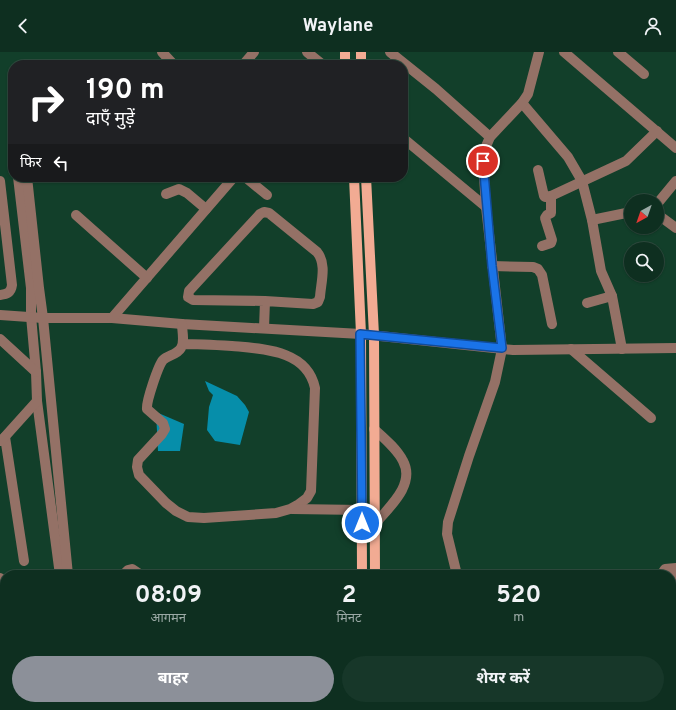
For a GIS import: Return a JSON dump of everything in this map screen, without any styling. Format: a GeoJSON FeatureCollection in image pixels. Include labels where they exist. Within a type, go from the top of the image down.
{"type":"FeatureCollection","features":[{"type":"Feature","properties":{"kind":"main road"},"geometry":{"type":"LineString","coordinates":[[354,182],[360,334],[362,570]]}},
{"type":"Feature","properties":{"kind":"main road"},"geometry":{"type":"LineString","coordinates":[[366,182],[374,335],[375,570]]}},
{"type":"Feature","properties":{"kind":"street"},"geometry":{"type":"LineString","coordinates":[[162,52],[169,60]]}},
{"type":"Feature","properties":{"kind":"street"},"geometry":{"type":"LineString","coordinates":[[247,60],[254,52]]}},
{"type":"Feature","properties":{"kind":"street"},"geometry":{"type":"LineString","coordinates":[[307,52],[317,60]]}},
{"type":"Feature","properties":{"kind":"street"},"geometry":{"type":"LineString","coordinates":[[390,52],[400,60]]}},
{"type":"Feature","properties":{"kind":"street"},"geometry":{"type":"LineString","coordinates":[[456,570],[447,534],[448,522],[495,382],[502,348],[486,207],[483,161],[484,152],[490,137],[522,103],[528,94],[539,52]]}},
{"type":"Feature","properties":{"kind":"street"},"geometry":{"type":"LineString","coordinates":[[564,52],[676,148]]}},
{"type":"Feature","properties":{"kind":"street"},"geometry":{"type":"LineString","coordinates":[[618,52],[644,74]]}},
{"type":"Feature","properties":{"kind":"street"},"geometry":{"type":"LineString","coordinates":[[408,66],[490,137]]}},
{"type":"Feature","properties":{"kind":"street"},"geometry":{"type":"LineString","coordinates":[[522,103],[568,157],[582,181],[592,220],[600,270],[612,296],[622,349]]}},
{"type":"Feature","properties":{"kind":"street"},"geometry":{"type":"LineString","coordinates":[[538,170],[544,196],[551,196],[626,161],[657,131]]}},
{"type":"Feature","properties":{"kind":"street"},"geometry":{"type":"LineString","coordinates":[[408,142],[486,207]]}},
{"type":"Feature","properties":{"kind":"street"},"geometry":{"type":"LineString","coordinates":[[0,181],[12,285],[12,290],[8,294],[0,295]]}},
{"type":"Feature","properties":{"kind":"street"},"geometry":{"type":"LineString","coordinates":[[664,196],[676,181]]}},
{"type":"Feature","properties":{"kind":"street"},"geometry":{"type":"LineString","coordinates":[[19,182],[31,288],[31,316],[37,401],[59,570]]}},
{"type":"Feature","properties":{"kind":"street"},"geometry":{"type":"LineString","coordinates":[[28,182],[43,318],[68,570]]}},
{"type":"Feature","properties":{"kind":"street"},"geometry":{"type":"LineString","coordinates":[[112,318],[230,182]]}},
{"type":"Feature","properties":{"kind":"street"},"geometry":{"type":"LineString","coordinates":[[251,182],[267,195]]}},
{"type":"Feature","properties":{"kind":"street"},"geometry":{"type":"LineString","coordinates":[[166,194],[179,189],[187,193],[206,209]]}},
{"type":"Feature","properties":{"kind":"street"},"geometry":{"type":"LineString","coordinates":[[542,246],[551,243],[552,240],[545,218],[551,213],[551,196]]}},
{"type":"Feature","properties":{"kind":"street"},"geometry":{"type":"LineString","coordinates":[[264,212],[269,213],[317,252],[323,263],[320,297],[318,302],[314,304],[265,301],[193,300],[188,297],[187,294],[189,290],[264,212]]}},
{"type":"Feature","properties":{"kind":"street"},"geometry":{"type":"LineString","coordinates":[[592,220],[624,213]]}},
{"type":"Feature","properties":{"kind":"street"},"geometry":{"type":"LineString","coordinates":[[76,215],[147,278]]}},
{"type":"Feature","properties":{"kind":"street"},"geometry":{"type":"LineString","coordinates":[[664,219],[676,228]]}},
{"type":"Feature","properties":{"kind":"street"},"geometry":{"type":"LineString","coordinates":[[492,266],[533,267],[538,269],[542,275],[552,324]]}},
{"type":"Feature","properties":{"kind":"street"},"geometry":{"type":"LineString","coordinates":[[587,303],[612,296]]}},
{"type":"Feature","properties":{"kind":"street"},"geometry":{"type":"LineString","coordinates":[[264,328],[265,301]]}},
{"type":"Feature","properties":{"kind":"street"},"geometry":{"type":"LineString","coordinates":[[0,315],[43,318],[112,318],[182,324],[360,334],[502,348],[676,348]]}},
{"type":"Feature","properties":{"kind":"street"},"geometry":{"type":"LineString","coordinates":[[182,324],[183,344],[178,352],[162,362],[147,402],[147,410],[163,423],[165,430],[138,460],[136,467],[140,475],[166,503],[176,511],[188,516],[204,518],[276,513],[290,509],[362,510]]}},
{"type":"Feature","properties":{"kind":"street"},"geometry":{"type":"LineString","coordinates":[[0,339],[36,372]]}},
{"type":"Feature","properties":{"kind":"street"},"geometry":{"type":"LineString","coordinates":[[183,344],[262,348],[288,356],[310,372],[315,388],[311,491],[307,498],[290,509]]}},
{"type":"Feature","properties":{"kind":"street"},"geometry":{"type":"LineString","coordinates":[[571,349],[650,418]]}},
{"type":"Feature","properties":{"kind":"street"},"geometry":{"type":"LineString","coordinates":[[24,561],[3,440],[37,401]]}},
{"type":"Feature","properties":{"kind":"street"},"geometry":{"type":"LineString","coordinates":[[374,429],[404,462],[406,479],[404,487],[399,495],[375,524]]}},
{"type":"Feature","properties":{"kind":"street"},"geometry":{"type":"LineString","coordinates":[[664,570],[676,568]]}},
{"type":"Feature","properties":{"kind":"water"},"geometry":{"type":"Polygon","coordinates":[[[205,381],[237,396],[249,412],[240,445],[215,441],[207,430],[209,407],[213,395],[209,391],[205,381]]]}},
{"type":"Feature","properties":{"kind":"water"},"geometry":{"type":"Polygon","coordinates":[[[156,412],[184,424],[180,451],[158,451],[156,412]]]}},
{"type":"Feature","properties":{"kind":"route"},"geometry":{"type":"LineString","coordinates":[[362,523],[360,334],[502,348],[486,207],[483,161]]}}]}
